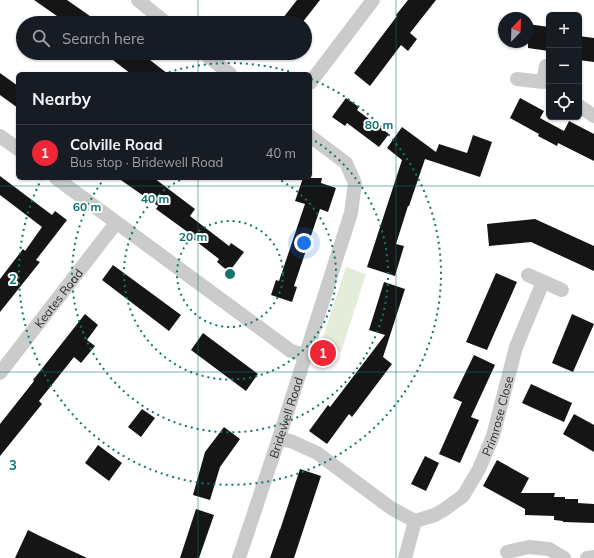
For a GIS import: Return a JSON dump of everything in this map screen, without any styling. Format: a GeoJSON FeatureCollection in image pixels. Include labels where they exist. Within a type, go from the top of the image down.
{"type":"FeatureCollection","features":[{"type":"Feature","properties":{"kind":"street"},"geometry":{"type":"LineString","coordinates":[[138,0],[157,16]]}},
{"type":"Feature","properties":{"kind":"street"},"geometry":{"type":"LineString","coordinates":[[312,80],[373,0]]}},
{"type":"Feature","properties":{"kind":"street"},"geometry":{"type":"LineString","coordinates":[[213,60],[228,72]]}},
{"type":"Feature","properties":{"kind":"street"},"geometry":{"type":"LineString","coordinates":[[517,79],[546,84]]}},
{"type":"Feature","properties":{"kind":"street"},"geometry":{"type":"LineString","coordinates":[[582,108],[594,116]]}},
{"type":"Feature","properties":{"kind":"street"},"geometry":{"type":"LineString","coordinates":[[0,136],[16,148]]}},
{"type":"Feature","properties":{"kind":"street","name":"Bridewell Road"},"geometry":{"type":"LineString","coordinates":[[239,558],[351,213],[355,183],[346,163],[312,138]]}},
{"type":"Feature","properties":{"kind":"street"},"geometry":{"type":"LineString","coordinates":[[59,180],[291,351],[305,355]]}},
{"type":"Feature","properties":{"kind":"street","name":"Keates Road"},"geometry":{"type":"LineString","coordinates":[[0,374],[116,223]]}},
{"type":"Feature","properties":{"kind":"street"},"geometry":{"type":"LineString","coordinates":[[528,275],[562,290]]}},
{"type":"Feature","properties":{"kind":"street","name":"Primrose Close"},"geometry":{"type":"LineString","coordinates":[[415,521],[435,515],[463,496],[479,469],[493,436],[516,347],[543,282]]}},
{"type":"Feature","properties":{"kind":"street"},"geometry":{"type":"LineString","coordinates":[[279,438],[317,453],[392,508],[415,521],[406,558]]}},
{"type":"Feature","properties":{"kind":"street"},"geometry":{"type":"LineString","coordinates":[[507,552],[529,547],[549,549],[564,558]]}},
{"type":"Feature","properties":{"kind":"street"},"geometry":{"type":"LineString","coordinates":[[587,558],[594,557]]}},
{"type":"Feature","properties":{"kind":"green space"},"geometry":{"type":"Polygon","coordinates":[[[346,267],[366,274],[341,352],[320,346],[346,267]]]}},
{"type":"Feature","properties":{"kind":"building"},"geometry":{"type":"Polygon","coordinates":[[[34,0],[67,0],[90,16],[57,16],[34,0]]]}},
{"type":"Feature","properties":{"kind":"building"},"geometry":{"type":"Polygon","coordinates":[[[297,0],[320,0],[307,16],[284,16],[297,0]]]}},
{"type":"Feature","properties":{"kind":"building"},"geometry":{"type":"Polygon","coordinates":[[[408,0],[436,0],[410,33],[417,39],[408,51],[401,45],[370,86],[354,73],[408,0]]]}},
{"type":"Feature","properties":{"kind":"building"},"geometry":{"type":"Polygon","coordinates":[[[534,25],[546,27],[546,51],[528,48],[534,48],[534,25]]]}},
{"type":"Feature","properties":{"kind":"building"},"geometry":{"type":"Polygon","coordinates":[[[582,36],[594,38],[594,62],[582,60],[582,36]]]}},
{"type":"Feature","properties":{"kind":"building"},"geometry":{"type":"Polygon","coordinates":[[[113,60],[150,60],[165,72],[128,72],[113,60]]]}},
{"type":"Feature","properties":{"kind":"building"},"geometry":{"type":"Polygon","coordinates":[[[0,73],[16,85],[16,107],[0,95],[0,73]]]}},
{"type":"Feature","properties":{"kind":"building"},"geometry":{"type":"Polygon","coordinates":[[[346,98],[359,107],[357,110],[389,134],[379,147],[347,123],[345,126],[332,117],[346,98]]]}},
{"type":"Feature","properties":{"kind":"building"},"geometry":{"type":"Polygon","coordinates":[[[520,98],[544,111],[540,118],[564,131],[569,121],[594,134],[594,161],[558,143],[557,146],[510,118],[520,98]]]}},
{"type":"Feature","properties":{"kind":"building"},"geometry":{"type":"Polygon","coordinates":[[[402,127],[436,152],[439,144],[467,153],[473,135],[492,142],[480,177],[425,159],[396,244],[404,246],[395,276],[367,267],[402,160],[387,148],[402,127]]]}},
{"type":"Feature","properties":{"kind":"building"},"geometry":{"type":"Polygon","coordinates":[[[0,176],[52,215],[55,211],[67,220],[36,260],[40,262],[0,312],[0,279],[23,249],[25,251],[42,227],[0,195],[0,176]]]}},
{"type":"Feature","properties":{"kind":"building"},"geometry":{"type":"Polygon","coordinates":[[[322,178],[321,183],[336,188],[328,212],[320,209],[294,286],[297,287],[292,302],[271,295],[276,280],[279,281],[305,204],[295,201],[302,180],[322,178]]]}},
{"type":"Feature","properties":{"kind":"building"},"geometry":{"type":"Polygon","coordinates":[[[121,180],[157,180],[195,209],[190,216],[229,246],[231,243],[244,252],[229,272],[217,262],[219,259],[188,235],[189,233],[156,209],[158,206],[121,180]]]}},
{"type":"Feature","properties":{"kind":"building"},"geometry":{"type":"Polygon","coordinates":[[[535,219],[594,246],[594,271],[531,242],[489,246],[487,224],[535,219]]]}},
{"type":"Feature","properties":{"kind":"building"},"geometry":{"type":"Polygon","coordinates":[[[113,265],[181,315],[169,331],[102,280],[113,265]]]}},
{"type":"Feature","properties":{"kind":"building"},"geometry":{"type":"Polygon","coordinates":[[[496,273],[517,282],[487,350],[466,342],[496,273]]]}},
{"type":"Feature","properties":{"kind":"building"},"geometry":{"type":"Polygon","coordinates":[[[384,282],[405,289],[383,357],[392,364],[352,417],[349,414],[327,444],[309,431],[328,405],[330,407],[385,335],[369,330],[384,282]]]}},
{"type":"Feature","properties":{"kind":"building"},"geometry":{"type":"Polygon","coordinates":[[[85,314],[98,325],[87,340],[95,346],[81,363],[74,357],[39,401],[42,404],[0,456],[0,424],[85,314]]]}},
{"type":"Feature","properties":{"kind":"building"},"geometry":{"type":"Polygon","coordinates":[[[572,314],[594,324],[573,372],[552,363],[572,314]]]}},
{"type":"Feature","properties":{"kind":"building"},"geometry":{"type":"Polygon","coordinates":[[[203,333],[258,374],[246,391],[191,350],[203,333]]]}},
{"type":"Feature","properties":{"kind":"building"},"geometry":{"type":"Polygon","coordinates":[[[474,355],[495,365],[471,417],[479,420],[460,463],[439,454],[462,402],[453,398],[474,355]]]}},
{"type":"Feature","properties":{"kind":"building"},"geometry":{"type":"Polygon","coordinates":[[[531,384],[572,403],[564,422],[522,403],[531,384]]]}},
{"type":"Feature","properties":{"kind":"building"},"geometry":{"type":"Polygon","coordinates":[[[142,409],[155,418],[141,437],[128,427],[142,409]]]}},
{"type":"Feature","properties":{"kind":"building"},"geometry":{"type":"Polygon","coordinates":[[[574,414],[594,425],[594,452],[563,434],[574,414]]]}},
{"type":"Feature","properties":{"kind":"building"},"geometry":{"type":"Polygon","coordinates":[[[224,427],[240,439],[220,467],[210,500],[193,495],[205,452],[224,427]]]}},
{"type":"Feature","properties":{"kind":"building"},"geometry":{"type":"Polygon","coordinates":[[[98,445],[122,463],[109,481],[85,463],[98,445]]]}},
{"type":"Feature","properties":{"kind":"building"},"geometry":{"type":"Polygon","coordinates":[[[425,456],[439,463],[426,491],[411,484],[425,456]]]}},
{"type":"Feature","properties":{"kind":"building"},"geometry":{"type":"Polygon","coordinates":[[[497,460],[529,478],[521,493],[555,493],[554,497],[578,499],[578,503],[594,504],[594,523],[563,522],[554,520],[554,516],[525,515],[525,509],[483,486],[497,460]]]}},
{"type":"Feature","properties":{"kind":"building"},"geometry":{"type":"Polygon","coordinates":[[[300,469],[321,476],[294,558],[270,558],[280,530],[300,469]]]}},
{"type":"Feature","properties":{"kind":"building"},"geometry":{"type":"Polygon","coordinates":[[[196,509],[214,515],[199,558],[180,558],[196,509]]]}},
{"type":"Feature","properties":{"kind":"building"},"geometry":{"type":"Polygon","coordinates":[[[28,530],[40,536],[87,558],[15,558],[28,530]]]}},
{"type":"Feature","properties":{"kind":"place","name":"Colville Road"},"geometry":{"type":"Point","coordinates":[323,353]}}]}
